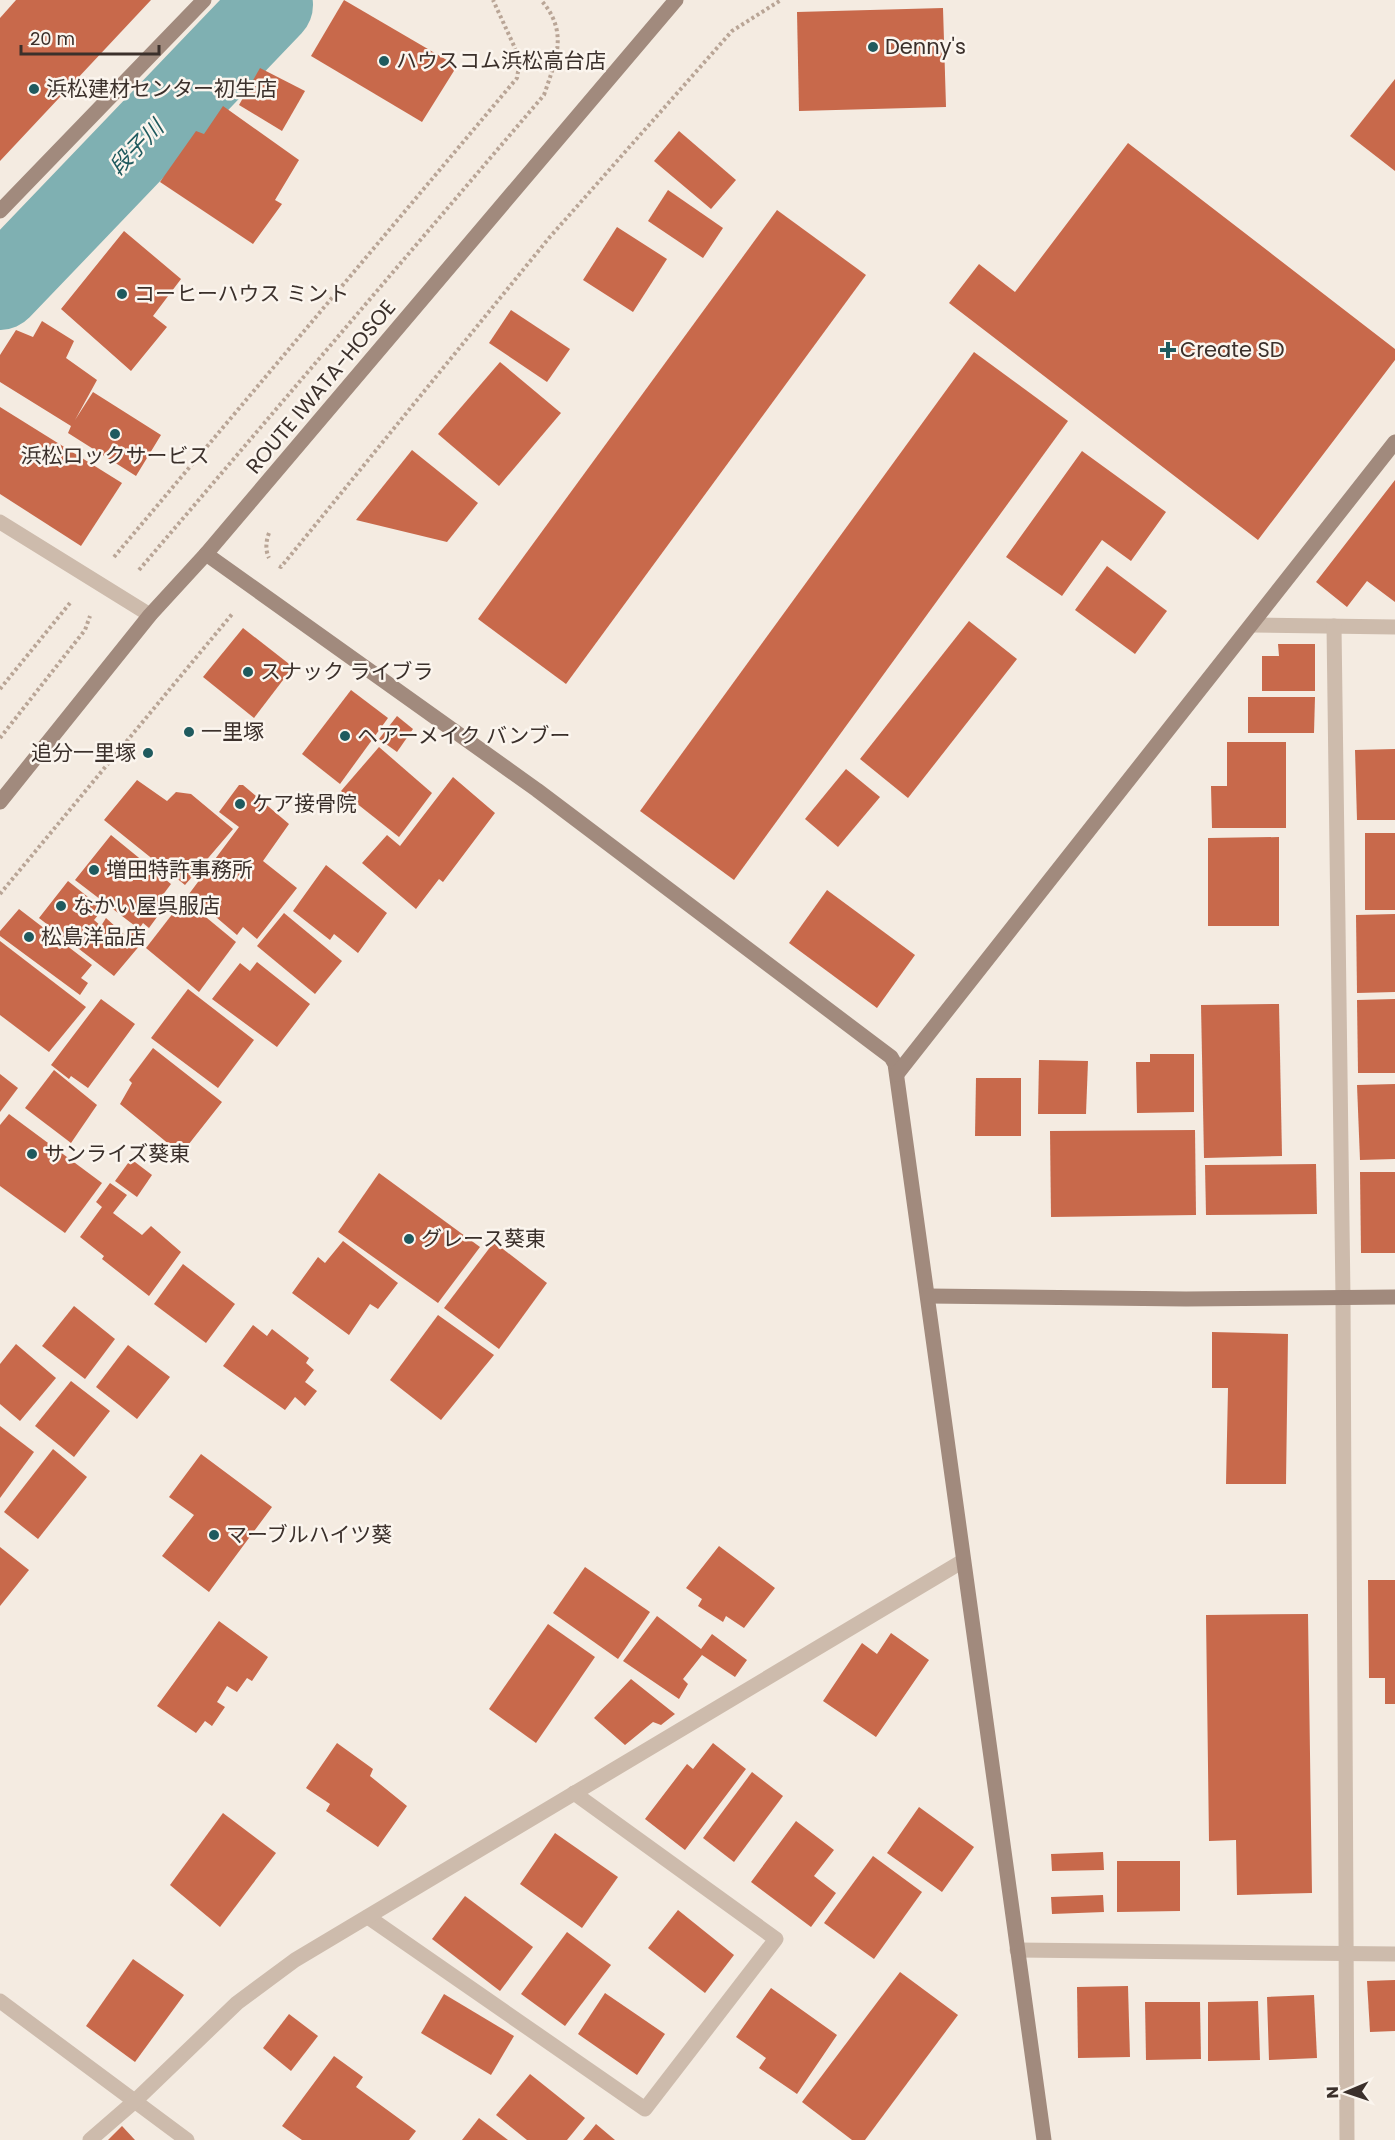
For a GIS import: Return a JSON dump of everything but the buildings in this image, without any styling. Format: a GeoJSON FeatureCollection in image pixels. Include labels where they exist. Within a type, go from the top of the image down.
{"type":"FeatureCollection","features":[{"type":"Feature","properties":{"kind":"street"},"geometry":{"type":"LineString","coordinates":[[0,211],[204,0]]}},
{"type":"Feature","properties":{"kind":"street","name":"ROUTE IWATA-HOSOE"},"geometry":{"type":"LineString","coordinates":[[0,802],[150,615],[206,554],[676,0]]}},
{"type":"Feature","properties":{"kind":"street"},"geometry":{"type":"LineString","coordinates":[[897,1074],[1395,442]]}},
{"type":"Feature","properties":{"kind":"street"},"geometry":{"type":"LineString","coordinates":[[0,522],[150,615]]}},
{"type":"Feature","properties":{"kind":"street"},"geometry":{"type":"LineString","coordinates":[[206,554],[537,790],[891,1057],[895,1064],[1044,2140]]}},
{"type":"Feature","properties":{"kind":"street"},"geometry":{"type":"LineString","coordinates":[[1252,625],[1395,627]]}},
{"type":"Feature","properties":{"kind":"street"},"geometry":{"type":"LineString","coordinates":[[1334,626],[1343,1298],[1348,1954],[1347,2140]]}},
{"type":"Feature","properties":{"kind":"street"},"geometry":{"type":"LineString","coordinates":[[928,1296],[1186,1299],[1395,1297]]}},
{"type":"Feature","properties":{"kind":"street"},"geometry":{"type":"LineString","coordinates":[[90,2140],[135,2101],[237,2003],[295,1960],[963,1561]]}},
{"type":"Feature","properties":{"kind":"street"},"geometry":{"type":"LineString","coordinates":[[368,1917],[645,2109],[776,1939],[574,1793]]}},
{"type":"Feature","properties":{"kind":"street"},"geometry":{"type":"LineString","coordinates":[[1017,1950],[1395,1954]]}},
{"type":"Feature","properties":{"kind":"street"},"geometry":{"type":"LineString","coordinates":[[0,2001],[187,2140]]}},
{"type":"Feature","properties":{"kind":"path"},"geometry":{"type":"LineString","coordinates":[[109,562],[517,78],[520,59],[493,0]]}},
{"type":"Feature","properties":{"kind":"path"},"geometry":{"type":"LineString","coordinates":[[132,578],[544,95],[556,60],[558,28],[541,0]]}},
{"type":"Feature","properties":{"kind":"path"},"geometry":{"type":"LineString","coordinates":[[272,523],[266,540],[267,553],[271,561],[281,567],[557,229],[732,31],[781,0]]}},
{"type":"Feature","properties":{"kind":"path"},"geometry":{"type":"LineString","coordinates":[[0,894],[254,588]]}},
{"type":"Feature","properties":{"kind":"path"},"geometry":{"type":"LineString","coordinates":[[0,689],[72,600]]}},
{"type":"Feature","properties":{"kind":"path"},"geometry":{"type":"LineString","coordinates":[[0,738],[85,630],[90,619],[89,610]]}},
{"type":"Feature","properties":{"kind":"waterway","name":"段子川"},"geometry":{"type":"LineString","coordinates":[[0,289],[272,5]]}},
{"type":"Feature","properties":{"kind":"place","name":"Denny's"},"geometry":{"type":"Point","coordinates":[873,47]}},
{"type":"Feature","properties":{"kind":"place","name":"ハウスコム浜松高台店"},"geometry":{"type":"Point","coordinates":[384,61]}},
{"type":"Feature","properties":{"kind":"place","name":"浜松建材センター初生店"},"geometry":{"type":"Point","coordinates":[34,89]}},
{"type":"Feature","properties":{"kind":"place","name":"コーヒーハウス ミント"},"geometry":{"type":"Point","coordinates":[122,294]}},
{"type":"Feature","properties":{"kind":"place","name":"Create SD"},"geometry":{"type":"Point","coordinates":[1168,350]}},
{"type":"Feature","properties":{"kind":"place","name":"浜松ロックサービス"},"geometry":{"type":"Point","coordinates":[115,434]}},
{"type":"Feature","properties":{"kind":"place","name":"スナック ライブラ"},"geometry":{"type":"Point","coordinates":[248,672]}},
{"type":"Feature","properties":{"kind":"place","name":"一里塚"},"geometry":{"type":"Point","coordinates":[189,732]}},
{"type":"Feature","properties":{"kind":"place","name":"ヘアーメイク バンブー"},"geometry":{"type":"Point","coordinates":[345,736]}},
{"type":"Feature","properties":{"kind":"place","name":"追分一里塚"},"geometry":{"type":"Point","coordinates":[148,753]}},
{"type":"Feature","properties":{"kind":"place","name":"ケア接骨院"},"geometry":{"type":"Point","coordinates":[240,804]}},
{"type":"Feature","properties":{"kind":"place","name":"増田特許事務所"},"geometry":{"type":"Point","coordinates":[94,870]}},
{"type":"Feature","properties":{"kind":"place","name":"なかい屋呉服店"},"geometry":{"type":"Point","coordinates":[61,906]}},
{"type":"Feature","properties":{"kind":"place","name":"松島洋品店"},"geometry":{"type":"Point","coordinates":[29,937]}},
{"type":"Feature","properties":{"kind":"place","name":"サンライズ葵東"},"geometry":{"type":"Point","coordinates":[32,1154]}},
{"type":"Feature","properties":{"kind":"place","name":"グレース葵東"},"geometry":{"type":"Point","coordinates":[409,1239]}},
{"type":"Feature","properties":{"kind":"place","name":"マーブルハイツ葵"},"geometry":{"type":"Point","coordinates":[214,1535]}}]}
